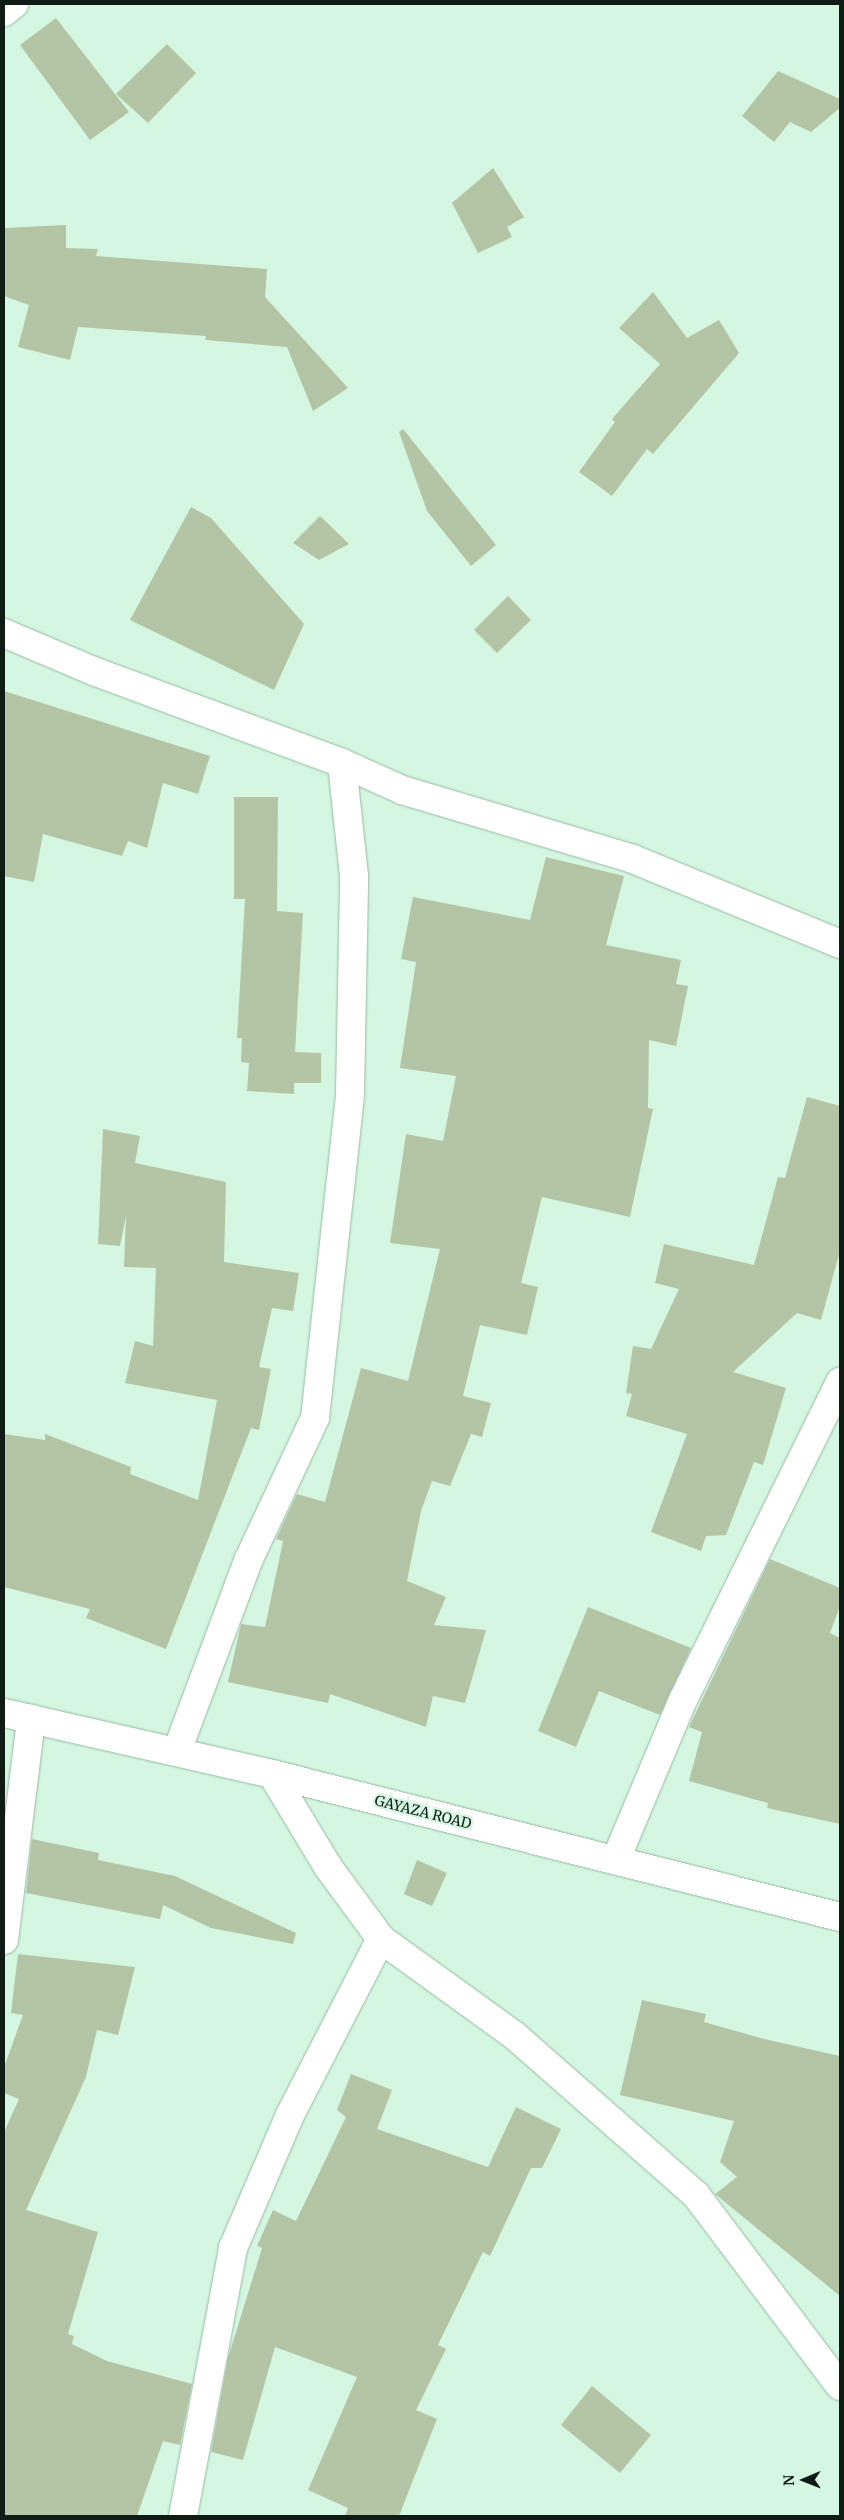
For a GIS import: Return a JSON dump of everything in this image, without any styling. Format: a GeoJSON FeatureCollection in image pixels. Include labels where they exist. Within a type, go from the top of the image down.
{"type":"FeatureCollection","features":[{"type":"Feature","properties":{"kind":"street"},"geometry":{"type":"LineString","coordinates":[[4,12],[14,4]]}},
{"type":"Feature","properties":{"kind":"street"},"geometry":{"type":"LineString","coordinates":[[4,633],[96,672],[342,763],[402,790],[633,858],[840,944]]}},
{"type":"Feature","properties":{"kind":"street"},"geometry":{"type":"LineString","coordinates":[[177,1751],[248,1561],[315,1418],[350,1094],[354,876],[342,763]]}},
{"type":"Feature","properties":{"kind":"street"},"geometry":{"type":"LineString","coordinates":[[616,1859],[683,1700],[840,1382]]}},
{"type":"Feature","properties":{"kind":"street","name":"GAYAZA ROAD"},"geometry":{"type":"LineString","coordinates":[[4,1713],[272,1774],[616,1859],[840,1917]]}},
{"type":"Feature","properties":{"kind":"street"},"geometry":{"type":"LineString","coordinates":[[4,1940],[31,1718]]}},
{"type":"Feature","properties":{"kind":"street"},"geometry":{"type":"LineString","coordinates":[[272,1774],[328,1867],[381,1939],[514,2036],[696,2195],[840,2386]]}},
{"type":"Feature","properties":{"kind":"street"},"geometry":{"type":"LineString","coordinates":[[183,2516],[233,2248],[290,2115],[381,1939]]}},
{"type":"Feature","properties":{"kind":"building"},"geometry":{"type":"Polygon","coordinates":[[[56,18],[129,112],[90,140],[20,45],[56,18]]]}},
{"type":"Feature","properties":{"kind":"building"},"geometry":{"type":"Polygon","coordinates":[[[167,44],[196,73],[148,123],[116,94],[167,44]]]}},
{"type":"Feature","properties":{"kind":"building"},"geometry":{"type":"Polygon","coordinates":[[[778,71],[840,99],[840,108],[811,132],[790,122],[774,142],[742,116],[778,71]]]}},
{"type":"Feature","properties":{"kind":"building"},"geometry":{"type":"Polygon","coordinates":[[[493,168],[524,217],[507,227],[512,237],[478,253],[452,203],[493,168]]]}},
{"type":"Feature","properties":{"kind":"building"},"geometry":{"type":"Polygon","coordinates":[[[66,225],[66,248],[98,249],[96,256],[267,269],[265,297],[348,388],[313,411],[287,347],[205,340],[206,336],[78,327],[70,360],[18,347],[29,305],[4,296],[4,228],[66,225]]]}},
{"type":"Feature","properties":{"kind":"building"},"geometry":{"type":"Polygon","coordinates":[[[653,292],[687,338],[719,320],[739,353],[653,454],[647,449],[612,496],[579,472],[615,422],[612,419],[660,364],[619,328],[653,292]]]}},
{"type":"Feature","properties":{"kind":"building"},"geometry":{"type":"Polygon","coordinates":[[[403,429],[496,545],[471,566],[427,511],[399,432],[403,429]]]}},
{"type":"Feature","properties":{"kind":"building"},"geometry":{"type":"Polygon","coordinates":[[[191,507],[211,518],[304,624],[274,690],[130,620],[191,507]]]}},
{"type":"Feature","properties":{"kind":"building"},"geometry":{"type":"Polygon","coordinates":[[[320,516],[349,544],[319,560],[293,543],[320,516]]]}},
{"type":"Feature","properties":{"kind":"building"},"geometry":{"type":"Polygon","coordinates":[[[508,596],[531,620],[497,653],[474,630],[508,596]]]}},
{"type":"Feature","properties":{"kind":"building"},"geometry":{"type":"Polygon","coordinates":[[[4,691],[210,756],[198,794],[163,783],[147,848],[128,841],[122,856],[43,834],[34,882],[4,876],[4,691]]]}},
{"type":"Feature","properties":{"kind":"building"},"geometry":{"type":"Polygon","coordinates":[[[234,797],[278,797],[277,911],[303,913],[295,1052],[321,1053],[321,1083],[294,1083],[294,1094],[247,1091],[249,1063],[241,1062],[242,1038],[237,1038],[245,899],[234,899],[234,797]]]}},
{"type":"Feature","properties":{"kind":"building"},"geometry":{"type":"Polygon","coordinates":[[[546,857],[624,876],[606,945],[681,960],[676,984],[688,986],[676,1046],[649,1040],[648,1108],[653,1109],[630,1217],[542,1197],[521,1283],[538,1287],[527,1335],[480,1325],[463,1396],[491,1403],[482,1437],[471,1434],[450,1486],[432,1481],[421,1511],[407,1581],[446,1597],[434,1625],[486,1630],[465,1703],[433,1696],[426,1727],[330,1694],[328,1703],[228,1682],[241,1624],[265,1627],[283,1541],[276,1539],[297,1494],[325,1502],[361,1368],[408,1381],[440,1249],[390,1243],[406,1134],[443,1141],[456,1076],[400,1068],[416,962],[401,959],[413,897],[530,920],[546,857]]]}},
{"type":"Feature","properties":{"kind":"building"},"geometry":{"type":"Polygon","coordinates":[[[807,1097],[840,1106],[840,1251],[821,1320],[797,1313],[733,1372],[786,1388],[763,1465],[754,1462],[726,1535],[706,1536],[701,1551],[651,1532],[687,1434],[626,1416],[632,1394],[626,1393],[633,1346],[651,1349],[679,1289],[655,1283],[664,1244],[754,1265],[778,1177],[785,1178],[807,1097]]]}},
{"type":"Feature","properties":{"kind":"building"},"geometry":{"type":"Polygon","coordinates":[[[103,1129],[140,1136],[135,1163],[226,1182],[224,1262],[299,1273],[293,1311],[272,1308],[259,1367],[271,1369],[259,1430],[251,1428],[166,1649],[86,1618],[90,1609],[4,1587],[4,1434],[45,1440],[45,1434],[131,1467],[130,1474],[198,1500],[217,1400],[125,1383],[135,1341],[153,1346],[156,1268],[124,1267],[126,1216],[120,1246],[98,1244],[103,1129]]]}},
{"type":"Feature","properties":{"kind":"building"},"geometry":{"type":"Polygon","coordinates":[[[770,1559],[840,1588],[840,1606],[830,1633],[840,1638],[840,1824],[767,1808],[768,1803],[689,1781],[702,1732],[689,1727],[770,1559]]]}},
{"type":"Feature","properties":{"kind":"building"},"geometry":{"type":"Polygon","coordinates":[[[588,1607],[691,1648],[660,1715],[599,1691],[576,1747],[538,1731],[588,1607]]]}},
{"type":"Feature","properties":{"kind":"building"},"geometry":{"type":"Polygon","coordinates":[[[32,1839],[99,1853],[98,1860],[175,1876],[296,1933],[293,1944],[211,1928],[163,1905],[160,1919],[26,1893],[32,1839]]]}},
{"type":"Feature","properties":{"kind":"building"},"geometry":{"type":"Polygon","coordinates":[[[417,1860],[447,1873],[432,1906],[404,1894],[417,1860]]]}},
{"type":"Feature","properties":{"kind":"building"},"geometry":{"type":"Polygon","coordinates":[[[18,1954],[135,1967],[118,2035],[97,2030],[86,2077],[26,2210],[98,2232],[68,2334],[74,2336],[72,2344],[107,2361],[192,2384],[180,2445],[163,2441],[137,2516],[4,2516],[4,2132],[19,2099],[4,2093],[4,2067],[23,2015],[11,2013],[18,1954]]]}},
{"type":"Feature","properties":{"kind":"building"},"geometry":{"type":"Polygon","coordinates":[[[642,2000],[706,2014],[704,2022],[764,2039],[840,2056],[840,2296],[715,2194],[737,2177],[720,2162],[734,2121],[620,2095],[642,2000]]]}},
{"type":"Feature","properties":{"kind":"building"},"geometry":{"type":"Polygon","coordinates":[[[351,2074],[392,2090],[377,2129],[488,2167],[516,2107],[561,2129],[542,2168],[531,2168],[490,2256],[483,2252],[438,2345],[446,2349],[416,2410],[437,2419],[399,2516],[345,2516],[348,2508],[308,2490],[357,2377],[275,2347],[243,2460],[211,2452],[228,2358],[262,2248],[257,2246],[273,2210],[296,2221],[346,2117],[337,2110],[351,2074]]]}},
{"type":"Feature","properties":{"kind":"building"},"geometry":{"type":"Polygon","coordinates":[[[592,2386],[651,2435],[620,2473],[561,2425],[592,2386]]]}}]}
